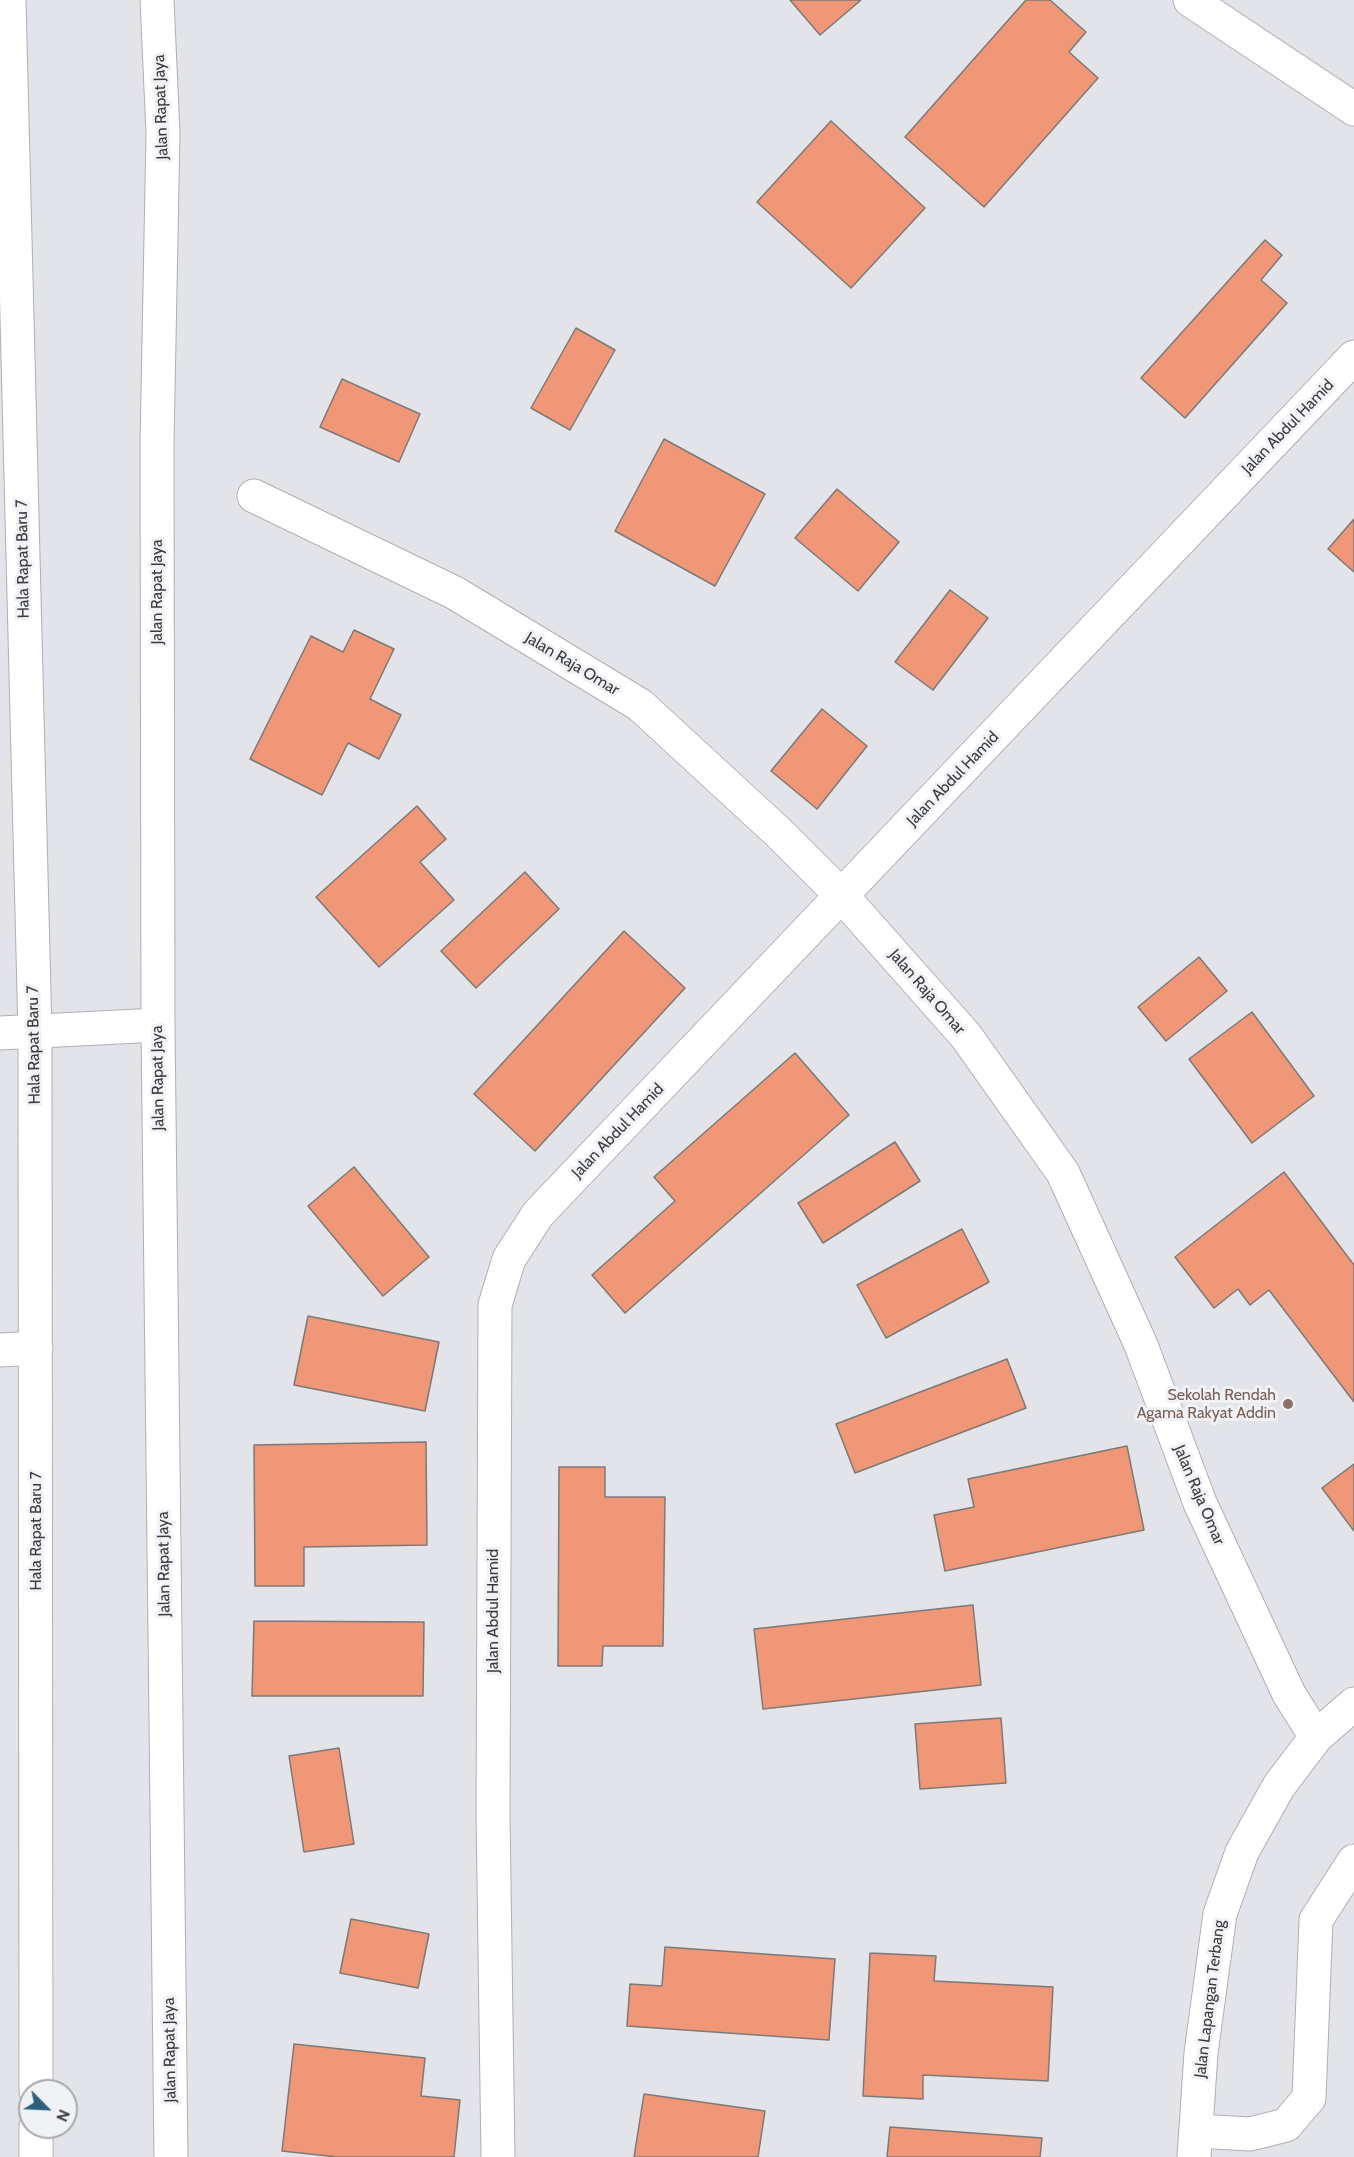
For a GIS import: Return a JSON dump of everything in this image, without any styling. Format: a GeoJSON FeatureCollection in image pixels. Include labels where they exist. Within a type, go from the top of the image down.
{"type":"FeatureCollection","features":[{"type":"Feature","properties":{"kind":"street","name":"Hala Rapat Baru 7"},"geometry":{"type":"LineString","coordinates":[[9,0],[35,1032],[36,2079]]}},
{"type":"Feature","properties":{"kind":"street","name":"Jalan Rapat Jaya"},"geometry":{"type":"LineString","coordinates":[[157,0],[164,133],[157,444],[158,1025],[171,2157]]}},
{"type":"Feature","properties":{"kind":"street"},"geometry":{"type":"LineString","coordinates":[[1190,0],[1354,109]]}},
{"type":"Feature","properties":{"kind":"street","name":"Jalan Abdul Hamid"},"geometry":{"type":"LineString","coordinates":[[498,2157],[493,1814],[495,1305],[509,1259],[538,1215],[1354,357]]}},
{"type":"Feature","properties":{"kind":"street","name":"Jalan Raja Omar"},"geometry":{"type":"LineString","coordinates":[[254,496],[455,593],[640,705],[779,833],[842,896],[966,1036],[1063,1173],[1141,1345],[1200,1503],[1289,1694],[1316,1737]]}},
{"type":"Feature","properties":{"kind":"street"},"geometry":{"type":"LineString","coordinates":[[0,1033],[158,1025]]}},
{"type":"Feature","properties":{"kind":"street"},"geometry":{"type":"LineString","coordinates":[[0,1350],[36,1348]]}},
{"type":"Feature","properties":{"kind":"street","name":"Jalan Lapangan Terbang"},"geometry":{"type":"LineString","coordinates":[[1195,2144],[1201,2053],[1220,1914],[1242,1852],[1279,1786],[1316,1737],[1354,1704]]}},
{"type":"Feature","properties":{"kind":"street"},"geometry":{"type":"LineString","coordinates":[[1195,2144],[1286,2125],[1309,2098],[1316,1920],[1354,1861]]}},
{"type":"Feature","properties":{"kind":"street"},"geometry":{"type":"LineString","coordinates":[[36,2139],[36,2157]]}},
{"type":"Feature","properties":{"kind":"building"},"geometry":{"type":"Polygon","coordinates":[[[790,0],[861,0],[820,35],[790,0]]]}},
{"type":"Feature","properties":{"kind":"building"},"geometry":{"type":"Polygon","coordinates":[[[1026,0],[1050,0],[1086,32],[1069,52],[1098,78],[984,207],[905,137],[1026,0]]]}},
{"type":"Feature","properties":{"kind":"building"},"geometry":{"type":"Polygon","coordinates":[[[831,121],[925,208],[851,288],[757,202],[831,121]]]}},
{"type":"Feature","properties":{"kind":"building"},"geometry":{"type":"Polygon","coordinates":[[[1265,240],[1282,255],[1261,280],[1287,303],[1185,418],[1141,378],[1265,240]]]}},
{"type":"Feature","properties":{"kind":"building"},"geometry":{"type":"Polygon","coordinates":[[[576,328],[615,350],[570,430],[531,408],[576,328]]]}},
{"type":"Feature","properties":{"kind":"building"},"geometry":{"type":"Polygon","coordinates":[[[342,379],[420,414],[399,462],[320,427],[342,379]]]}},
{"type":"Feature","properties":{"kind":"building"},"geometry":{"type":"Polygon","coordinates":[[[664,439],[765,494],[715,586],[615,531],[664,439]]]}},
{"type":"Feature","properties":{"kind":"building"},"geometry":{"type":"Polygon","coordinates":[[[837,489],[899,542],[858,591],[795,538],[837,489]]]}},
{"type":"Feature","properties":{"kind":"building"},"geometry":{"type":"Polygon","coordinates":[[[1354,519],[1354,572],[1328,549],[1354,519]]]}},
{"type":"Feature","properties":{"kind":"building"},"geometry":{"type":"Polygon","coordinates":[[[950,590],[988,618],[933,690],[895,662],[950,590]]]}},
{"type":"Feature","properties":{"kind":"building"},"geometry":{"type":"Polygon","coordinates":[[[354,630],[394,649],[370,699],[401,715],[379,759],[348,743],[322,795],[250,759],[311,636],[343,652],[354,630]]]}},
{"type":"Feature","properties":{"kind":"building"},"geometry":{"type":"Polygon","coordinates":[[[822,709],[867,746],[817,809],[771,771],[822,709]]]}},
{"type":"Feature","properties":{"kind":"building"},"geometry":{"type":"Polygon","coordinates":[[[417,806],[446,839],[420,862],[454,900],[379,967],[316,897],[417,806]]]}},
{"type":"Feature","properties":{"kind":"building"},"geometry":{"type":"Polygon","coordinates":[[[525,872],[559,909],[476,988],[441,951],[525,872]]]}},
{"type":"Feature","properties":{"kind":"building"},"geometry":{"type":"Polygon","coordinates":[[[624,931],[685,988],[535,1151],[474,1094],[624,931]]]}},
{"type":"Feature","properties":{"kind":"building"},"geometry":{"type":"Polygon","coordinates":[[[1199,957],[1227,991],[1166,1041],[1138,1007],[1199,957]]]}},
{"type":"Feature","properties":{"kind":"building"},"geometry":{"type":"Polygon","coordinates":[[[1252,1012],[1314,1096],[1252,1143],[1189,1059],[1252,1012]]]}},
{"type":"Feature","properties":{"kind":"building"},"geometry":{"type":"Polygon","coordinates":[[[795,1053],[849,1115],[625,1313],[592,1275],[675,1201],[654,1177],[795,1053]]]}},
{"type":"Feature","properties":{"kind":"building"},"geometry":{"type":"Polygon","coordinates":[[[895,1142],[920,1181],[823,1243],[798,1203],[895,1142]]]}},
{"type":"Feature","properties":{"kind":"building"},"geometry":{"type":"Polygon","coordinates":[[[354,1167],[429,1257],[383,1296],[308,1206],[354,1167]]]}},
{"type":"Feature","properties":{"kind":"building"},"geometry":{"type":"Polygon","coordinates":[[[1284,1172],[1354,1265],[1354,1402],[1269,1290],[1250,1305],[1238,1289],[1214,1308],[1175,1257],[1284,1172]]]}},
{"type":"Feature","properties":{"kind":"building"},"geometry":{"type":"Polygon","coordinates":[[[962,1229],[989,1282],[886,1338],[857,1285],[962,1229]]]}},
{"type":"Feature","properties":{"kind":"building"},"geometry":{"type":"Polygon","coordinates":[[[308,1316],[439,1342],[425,1411],[294,1385],[308,1316]]]}},
{"type":"Feature","properties":{"kind":"building"},"geometry":{"type":"Polygon","coordinates":[[[1007,1359],[1026,1408],[855,1473],[836,1424],[1007,1359]]]}},
{"type":"Feature","properties":{"kind":"building"},"geometry":{"type":"Polygon","coordinates":[[[426,1442],[427,1545],[304,1547],[304,1586],[255,1586],[254,1445],[426,1442]]]}},
{"type":"Feature","properties":{"kind":"building"},"geometry":{"type":"Polygon","coordinates":[[[1127,1446],[1144,1530],[945,1571],[934,1515],[974,1507],[968,1479],[1127,1446]]]}},
{"type":"Feature","properties":{"kind":"building"},"geometry":{"type":"Polygon","coordinates":[[[1354,1464],[1354,1531],[1322,1488],[1354,1464]]]}},
{"type":"Feature","properties":{"kind":"building"},"geometry":{"type":"Polygon","coordinates":[[[559,1467],[605,1467],[605,1497],[665,1497],[663,1646],[603,1646],[602,1666],[558,1666],[559,1467]]]}},
{"type":"Feature","properties":{"kind":"building"},"geometry":{"type":"Polygon","coordinates":[[[973,1605],[981,1685],[763,1709],[754,1629],[973,1605]]]}},
{"type":"Feature","properties":{"kind":"building"},"geometry":{"type":"Polygon","coordinates":[[[254,1621],[424,1622],[423,1696],[252,1696],[254,1621]]]}},
{"type":"Feature","properties":{"kind":"building"},"geometry":{"type":"Polygon","coordinates":[[[1001,1718],[1006,1783],[920,1789],[915,1724],[1001,1718]]]}},
{"type":"Feature","properties":{"kind":"building"},"geometry":{"type":"Polygon","coordinates":[[[339,1748],[354,1844],[304,1852],[289,1756],[339,1748]]]}},
{"type":"Feature","properties":{"kind":"building"},"geometry":{"type":"Polygon","coordinates":[[[351,1919],[429,1934],[418,1988],[340,1973],[351,1919]]]}},
{"type":"Feature","properties":{"kind":"building"},"geometry":{"type":"Polygon","coordinates":[[[665,1947],[835,1959],[829,2040],[627,2026],[630,1984],[662,1986],[665,1947]]]}},
{"type":"Feature","properties":{"kind":"building"},"geometry":{"type":"Polygon","coordinates":[[[870,1953],[936,1956],[934,1981],[1053,1987],[1048,2081],[923,2075],[923,2099],[863,2096],[870,1953]]]}},
{"type":"Feature","properties":{"kind":"building"},"geometry":{"type":"Polygon","coordinates":[[[294,2044],[425,2058],[421,2096],[460,2100],[454,2157],[337,2157],[282,2151],[294,2044]]]}},
{"type":"Feature","properties":{"kind":"building"},"geometry":{"type":"Polygon","coordinates":[[[644,2094],[765,2111],[758,2157],[634,2157],[644,2094]]]}},
{"type":"Feature","properties":{"kind":"building"},"geometry":{"type":"Polygon","coordinates":[[[890,2127],[1042,2138],[1040,2157],[887,2157],[890,2127]]]}},
{"type":"Feature","properties":{"kind":"place","name":"Sekolah Rendah Agama Rakyat Addin"},"geometry":{"type":"Point","coordinates":[1288,1404]}}]}
